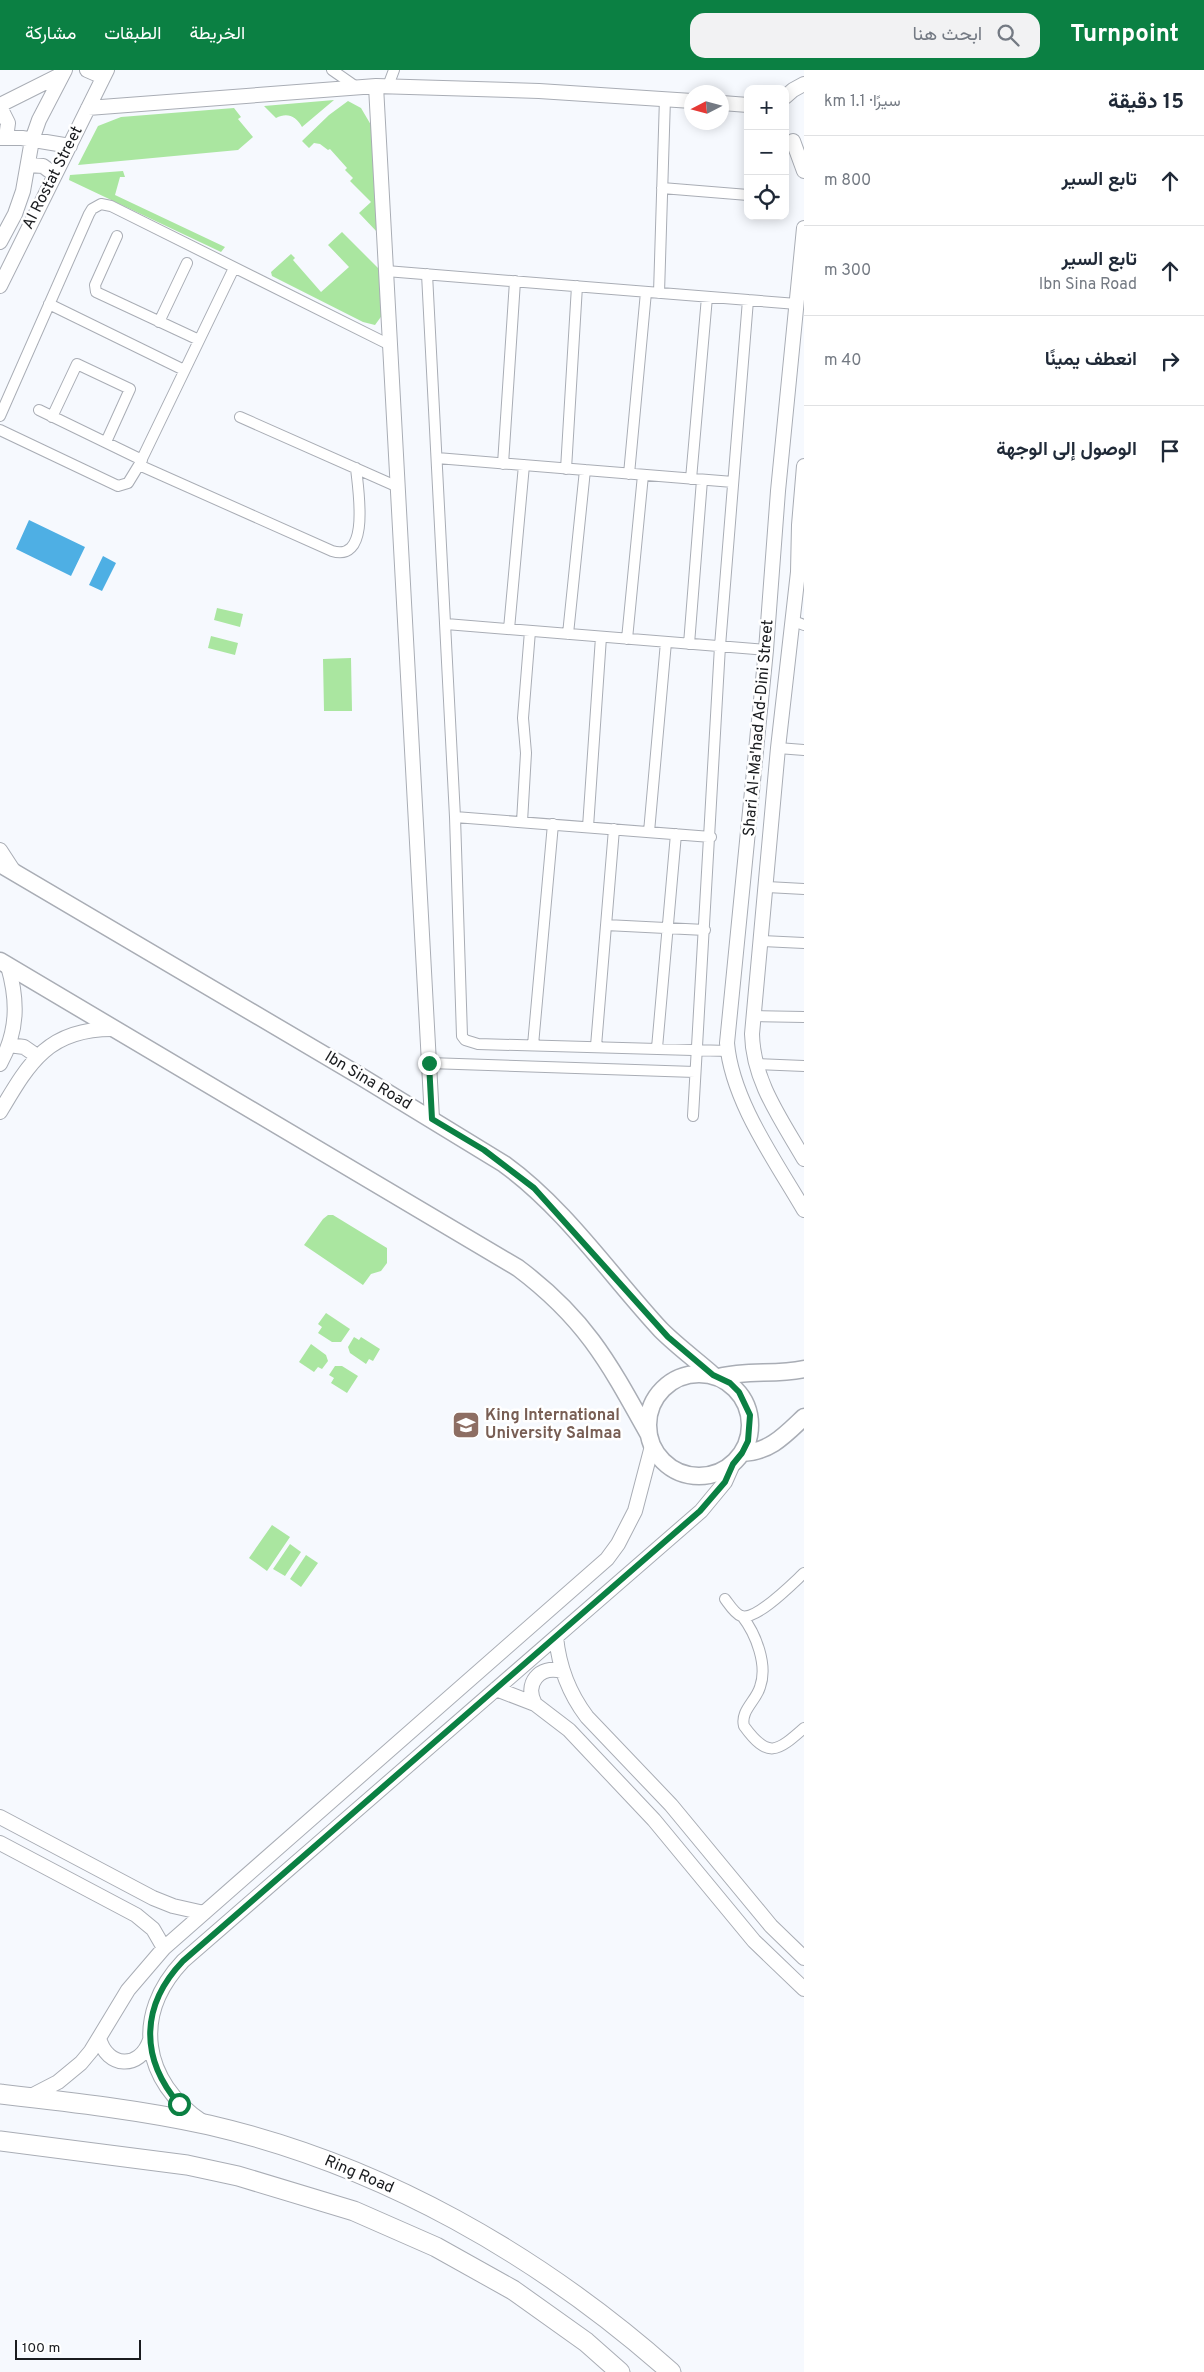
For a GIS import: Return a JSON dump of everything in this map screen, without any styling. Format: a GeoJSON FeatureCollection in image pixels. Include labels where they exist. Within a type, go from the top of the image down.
{"type":"FeatureCollection","features":[{"type":"Feature","properties":{"kind":"highway","name":"Ring Road"},"geometry":{"type":"LineString","coordinates":[[0,2094],[208,2125],[269,2141],[337,2165],[388,2186],[485,2235],[582,2299],[671,2372]]}},
{"type":"Feature","properties":{"kind":"highway"},"geometry":{"type":"LineString","coordinates":[[0,2141],[187,2166],[238,2176],[354,2212],[436,2247],[513,2290],[586,2342],[620,2372]]}},
{"type":"Feature","properties":{"kind":"main road","name":"Ibn Sina Road"},"geometry":{"type":"LineString","coordinates":[[0,864],[484,1150],[534,1188],[661,1330],[716,1376]]}},
{"type":"Feature","properties":{"kind":"main road"},"geometry":{"type":"LineString","coordinates":[[4,964],[498,1255],[538,1283],[572,1315],[600,1349],[650,1441],[667,1465],[688,1475],[712,1475],[738,1458],[773,1445],[804,1417]]}},
{"type":"Feature","properties":{"kind":"main road"},"geometry":{"type":"LineString","coordinates":[[650,1441],[649,1413],[659,1392],[670,1382],[683,1375],[698,1373],[716,1376],[737,1373],[790,1372],[804,1369]]}},
{"type":"Feature","properties":{"kind":"main road"},"geometry":{"type":"LineString","coordinates":[[716,1376],[739,1392],[748,1409],[750,1428],[738,1458]]}},
{"type":"Feature","properties":{"kind":"street"},"geometry":{"type":"LineString","coordinates":[[87,70],[105,74]]}},
{"type":"Feature","properties":{"kind":"street"},"geometry":{"type":"LineString","coordinates":[[332,70],[355,86]]}},
{"type":"Feature","properties":{"kind":"street"},"geometry":{"type":"LineString","coordinates":[[394,70],[382,86],[386,271],[432,1119]]}},
{"type":"Feature","properties":{"kind":"street"},"geometry":{"type":"LineString","coordinates":[[66,71],[0,106],[8,123],[3,138],[70,146]]}},
{"type":"Feature","properties":{"kind":"street","name":"Al Rostat Street"},"geometry":{"type":"LineString","coordinates":[[0,242],[17,208],[29,165],[32,140],[39,120],[66,71]]}},
{"type":"Feature","properties":{"kind":"street","name":"Al Rostat Street"},"geometry":{"type":"LineString","coordinates":[[0,286],[105,74]]}},
{"type":"Feature","properties":{"kind":"street"},"geometry":{"type":"LineString","coordinates":[[789,94],[802,83]]}},
{"type":"Feature","properties":{"kind":"street"},"geometry":{"type":"LineString","coordinates":[[88,108],[355,86],[547,91],[684,100]]}},
{"type":"Feature","properties":{"kind":"street"},"geometry":{"type":"LineString","coordinates":[[659,293],[665,98]]}},
{"type":"Feature","properties":{"kind":"street"},"geometry":{"type":"LineString","coordinates":[[729,104],[744,106]]}},
{"type":"Feature","properties":{"kind":"street"},"geometry":{"type":"LineString","coordinates":[[794,140],[804,171]]}},
{"type":"Feature","properties":{"kind":"street"},"geometry":{"type":"LineString","coordinates":[[29,165],[43,166],[55,175]]}},
{"type":"Feature","properties":{"kind":"street"},"geometry":{"type":"LineString","coordinates":[[662,188],[744,195]]}},
{"type":"Feature","properties":{"kind":"street"},"geometry":{"type":"LineString","coordinates":[[0,416],[92,209],[101,204],[111,206],[390,345]]}},
{"type":"Feature","properties":{"kind":"street","name":"Shari Al-Ma'had Ad-Dini Street"},"geometry":{"type":"LineString","coordinates":[[804,228],[778,491],[766,650],[748,841],[728,1031],[731,1071],[743,1104],[804,1210]]}},
{"type":"Feature","properties":{"kind":"street"},"geometry":{"type":"LineString","coordinates":[[117,236],[95,285],[95,290],[199,340]]}},
{"type":"Feature","properties":{"kind":"street"},"geometry":{"type":"LineString","coordinates":[[159,322],[187,262]]}},
{"type":"Feature","properties":{"kind":"street"},"geometry":{"type":"LineString","coordinates":[[0,430],[118,486],[128,484],[141,462],[234,268]]}},
{"type":"Feature","properties":{"kind":"street"},"geometry":{"type":"LineString","coordinates":[[386,271],[797,304]]}},
{"type":"Feature","properties":{"kind":"street"},"geometry":{"type":"LineString","coordinates":[[427,274],[455,817],[462,1036],[465,1040],[478,1044],[728,1051]]}},
{"type":"Feature","properties":{"kind":"street"},"geometry":{"type":"LineString","coordinates":[[503,464],[515,281]]}},
{"type":"Feature","properties":{"kind":"street"},"geometry":{"type":"LineString","coordinates":[[566,469],[577,286]]}},
{"type":"Feature","properties":{"kind":"street"},"geometry":{"type":"LineString","coordinates":[[629,474],[646,292]]}},
{"type":"Feature","properties":{"kind":"street"},"geometry":{"type":"LineString","coordinates":[[691,479],[707,297]]}},
{"type":"Feature","properties":{"kind":"street"},"geometry":{"type":"LineString","coordinates":[[693,1116],[694,1072],[711,836],[720,646],[748,300]]}},
{"type":"Feature","properties":{"kind":"street"},"geometry":{"type":"LineString","coordinates":[[49,304],[184,370]]}},
{"type":"Feature","properties":{"kind":"street"},"geometry":{"type":"LineString","coordinates":[[52,417],[77,364],[130,388],[106,442]]}},
{"type":"Feature","properties":{"kind":"street"},"geometry":{"type":"LineString","coordinates":[[39,410],[106,442],[141,462],[332,552],[344,554],[349,551],[359,529],[356,468]]}},
{"type":"Feature","properties":{"kind":"street"},"geometry":{"type":"LineString","coordinates":[[240,417],[398,487]]}},
{"type":"Feature","properties":{"kind":"street"},"geometry":{"type":"LineString","coordinates":[[437,458],[733,482]]}},
{"type":"Feature","properties":{"kind":"street"},"geometry":{"type":"LineString","coordinates":[[509,629],[524,465]]}},
{"type":"Feature","properties":{"kind":"street","name":"Shari Al-Ma'had Ad-Dini Street"},"geometry":{"type":"LineString","coordinates":[[804,466],[801,494],[801,572],[791,620],[778,748],[771,844],[754,1016],[753,1051],[755,1064],[769,1097],[804,1159]]}},
{"type":"Feature","properties":{"kind":"street"},"geometry":{"type":"LineString","coordinates":[[568,634],[585,470]]}},
{"type":"Feature","properties":{"kind":"street"},"geometry":{"type":"LineString","coordinates":[[627,639],[643,475]]}},
{"type":"Feature","properties":{"kind":"street"},"geometry":{"type":"LineString","coordinates":[[689,644],[702,480]]}},
{"type":"Feature","properties":{"kind":"street"},"geometry":{"type":"LineString","coordinates":[[778,491],[801,494]]}},
{"type":"Feature","properties":{"kind":"street"},"geometry":{"type":"LineString","coordinates":[[791,620],[804,625]]}},
{"type":"Feature","properties":{"kind":"street"},"geometry":{"type":"LineString","coordinates":[[446,624],[788,652]]}},
{"type":"Feature","properties":{"kind":"street"},"geometry":{"type":"LineString","coordinates":[[522,822],[526,753],[523,718],[530,631]]}},
{"type":"Feature","properties":{"kind":"street"},"geometry":{"type":"LineString","coordinates":[[588,827],[601,637]]}},
{"type":"Feature","properties":{"kind":"street"},"geometry":{"type":"LineString","coordinates":[[649,832],[666,642]]}},
{"type":"Feature","properties":{"kind":"street"},"geometry":{"type":"LineString","coordinates":[[778,748],[804,750]]}},
{"type":"Feature","properties":{"kind":"street"},"geometry":{"type":"LineString","coordinates":[[455,817],[711,836]]}},
{"type":"Feature","properties":{"kind":"street"},"geometry":{"type":"LineString","coordinates":[[533,1045],[554,824]]}},
{"type":"Feature","properties":{"kind":"street"},"geometry":{"type":"LineString","coordinates":[[596,1046],[614,829]]}},
{"type":"Feature","properties":{"kind":"street"},"geometry":{"type":"LineString","coordinates":[[657,1048],[676,834]]}},
{"type":"Feature","properties":{"kind":"street"},"geometry":{"type":"LineString","coordinates":[[748,841],[771,844]]}},
{"type":"Feature","properties":{"kind":"street"},"geometry":{"type":"LineString","coordinates":[[0,850],[15,873]]}},
{"type":"Feature","properties":{"kind":"street"},"geometry":{"type":"LineString","coordinates":[[767,887],[804,889]]}},
{"type":"Feature","properties":{"kind":"street"},"geometry":{"type":"LineString","coordinates":[[606,924],[705,930]]}},
{"type":"Feature","properties":{"kind":"street"},"geometry":{"type":"LineString","coordinates":[[762,941],[804,943]]}},
{"type":"Feature","properties":{"kind":"street"},"geometry":{"type":"LineString","coordinates":[[0,1064],[9,1045],[16,1006],[4,964]]}},
{"type":"Feature","properties":{"kind":"street"},"geometry":{"type":"LineString","coordinates":[[754,1016],[804,1017]]}},
{"type":"Feature","properties":{"kind":"street"},"geometry":{"type":"LineString","coordinates":[[0,1112],[37,1056],[64,1037],[95,1029],[112,1029]]}},
{"type":"Feature","properties":{"kind":"street"},"geometry":{"type":"LineString","coordinates":[[9,1045],[24,1047],[37,1056]]}},
{"type":"Feature","properties":{"kind":"street"},"geometry":{"type":"LineString","coordinates":[[429,1063],[694,1072]]}},
{"type":"Feature","properties":{"kind":"street"},"geometry":{"type":"LineString","coordinates":[[755,1064],[804,1066]]}},
{"type":"Feature","properties":{"kind":"street"},"geometry":{"type":"LineString","coordinates":[[29,2097],[70,2074],[81,2063],[99,2038],[128,1990],[164,1948],[607,1559],[628,1528],[635,1511],[650,1441]]}},
{"type":"Feature","properties":{"kind":"street"},"geometry":{"type":"LineString","coordinates":[[208,2125],[179,2104],[168,2090],[156,2066],[150,2040],[150,2022],[161,1989],[183,1961],[700,1511],[725,1482],[738,1458]]}},
{"type":"Feature","properties":{"kind":"street"},"geometry":{"type":"LineString","coordinates":[[742,1616],[751,1616],[761,1610],[804,1574]]}},
{"type":"Feature","properties":{"kind":"street"},"geometry":{"type":"LineString","coordinates":[[724,1599],[742,1616],[753,1634],[762,1667],[760,1688],[744,1715],[744,1726],[761,1746],[772,1750],[784,1745],[804,1728]]}},
{"type":"Feature","properties":{"kind":"street"},"geometry":{"type":"LineString","coordinates":[[556,1637],[562,1671],[572,1695],[587,1716],[671,1805],[771,1926],[804,1958]]}},
{"type":"Feature","properties":{"kind":"street"},"geometry":{"type":"LineString","coordinates":[[536,1704],[531,1691],[536,1677],[548,1670],[562,1671]]}},
{"type":"Feature","properties":{"kind":"street"},"geometry":{"type":"LineString","coordinates":[[496,1689],[536,1704],[558,1720],[613,1776],[676,1846],[754,1941],[804,1989]]}},
{"type":"Feature","properties":{"kind":"street"},"geometry":{"type":"LineString","coordinates":[[0,1816],[154,1898],[173,1906],[204,1913]]}},
{"type":"Feature","properties":{"kind":"street"},"geometry":{"type":"LineString","coordinates":[[0,1843],[136,1915],[153,1929],[164,1948]]}},
{"type":"Feature","properties":{"kind":"street"},"geometry":{"type":"LineString","coordinates":[[136,1915],[149,1911],[154,1898]]}},
{"type":"Feature","properties":{"kind":"street"},"geometry":{"type":"LineString","coordinates":[[99,2038],[107,2055],[124,2062],[141,2056],[147,2049],[150,2040]]}},
{"type":"Feature","properties":{"kind":"green space"},"geometry":{"type":"Polygon","coordinates":[[[334,100],[302,127],[291,116],[284,115],[276,118],[264,106],[334,100]]]}},
{"type":"Feature","properties":{"kind":"green space"},"geometry":{"type":"Polygon","coordinates":[[[348,101],[361,108],[371,125],[378,233],[359,213],[371,202],[350,181],[353,178],[345,170],[347,168],[330,149],[328,150],[320,144],[314,143],[309,148],[302,141],[329,115],[348,101]]]}},
{"type":"Feature","properties":{"kind":"green space"},"geometry":{"type":"Polygon","coordinates":[[[234,108],[241,117],[238,119],[253,137],[238,150],[78,165],[98,126],[121,117],[234,108]]]}},
{"type":"Feature","properties":{"kind":"green space"},"geometry":{"type":"Polygon","coordinates":[[[123,171],[125,177],[120,177],[115,195],[225,247],[221,252],[69,180],[70,175],[123,171]]]}},
{"type":"Feature","properties":{"kind":"green space"},"geometry":{"type":"Polygon","coordinates":[[[342,232],[380,270],[383,314],[375,325],[363,322],[272,276],[271,272],[291,254],[295,258],[293,260],[321,292],[349,267],[328,245],[342,232]]]}},
{"type":"Feature","properties":{"kind":"green space"},"geometry":{"type":"Polygon","coordinates":[[[217,608],[243,614],[240,627],[214,620],[217,608]]]}},
{"type":"Feature","properties":{"kind":"green space"},"geometry":{"type":"Polygon","coordinates":[[[211,636],[238,643],[235,655],[208,648],[211,636]]]}},
{"type":"Feature","properties":{"kind":"green space"},"geometry":{"type":"Polygon","coordinates":[[[351,658],[352,711],[324,711],[323,659],[351,658]]]}},
{"type":"Feature","properties":{"kind":"green space"},"geometry":{"type":"Polygon","coordinates":[[[328,1215],[333,1215],[387,1248],[387,1263],[381,1271],[371,1274],[363,1285],[304,1245],[328,1215]]]}},
{"type":"Feature","properties":{"kind":"green space"},"geometry":{"type":"Polygon","coordinates":[[[326,1313],[350,1329],[341,1342],[332,1342],[318,1333],[322,1327],[318,1324],[326,1313]]]}},
{"type":"Feature","properties":{"kind":"green space"},"geometry":{"type":"Polygon","coordinates":[[[354,1337],[359,1340],[361,1337],[380,1349],[373,1361],[369,1359],[366,1364],[350,1353],[348,1347],[354,1337]]]}},
{"type":"Feature","properties":{"kind":"green space"},"geometry":{"type":"Polygon","coordinates":[[[311,1344],[326,1355],[328,1361],[322,1369],[318,1367],[314,1372],[299,1362],[311,1344]]]}},
{"type":"Feature","properties":{"kind":"green space"},"geometry":{"type":"Polygon","coordinates":[[[335,1366],[342,1366],[358,1376],[347,1393],[331,1383],[334,1378],[329,1375],[335,1366]]]}},
{"type":"Feature","properties":{"kind":"green space"},"geometry":{"type":"Polygon","coordinates":[[[272,1525],[290,1537],[267,1571],[249,1558],[272,1525]]]}},
{"type":"Feature","properties":{"kind":"green space"},"geometry":{"type":"Polygon","coordinates":[[[290,1544],[301,1552],[285,1576],[273,1569],[290,1544]]]}},
{"type":"Feature","properties":{"kind":"green space"},"geometry":{"type":"Polygon","coordinates":[[[306,1555],[318,1563],[301,1587],[290,1579],[306,1555]]]}},
{"type":"Feature","properties":{"kind":"water"},"geometry":{"type":"Polygon","coordinates":[[[29,520],[85,547],[71,576],[16,549],[29,520]]]}},
{"type":"Feature","properties":{"kind":"water"},"geometry":{"type":"Polygon","coordinates":[[[103,556],[116,563],[102,591],[89,585],[103,556]]]}},
{"type":"Feature","properties":{"kind":"place","name":"King International University Salmaa"},"geometry":{"type":"Point","coordinates":[466,1425]}},
{"type":"Feature","properties":{"kind":"route"},"geometry":{"type":"LineString","coordinates":[[179,2104],[159,2075],[153,2058],[150,2040],[150,2022],[154,2005],[170,1974],[700,1511],[725,1482],[733,1464],[742,1453],[748,1441],[750,1415],[746,1403],[739,1392],[730,1383],[713,1375],[668,1337],[534,1188],[484,1150],[432,1119],[429,1063]]}}]}
